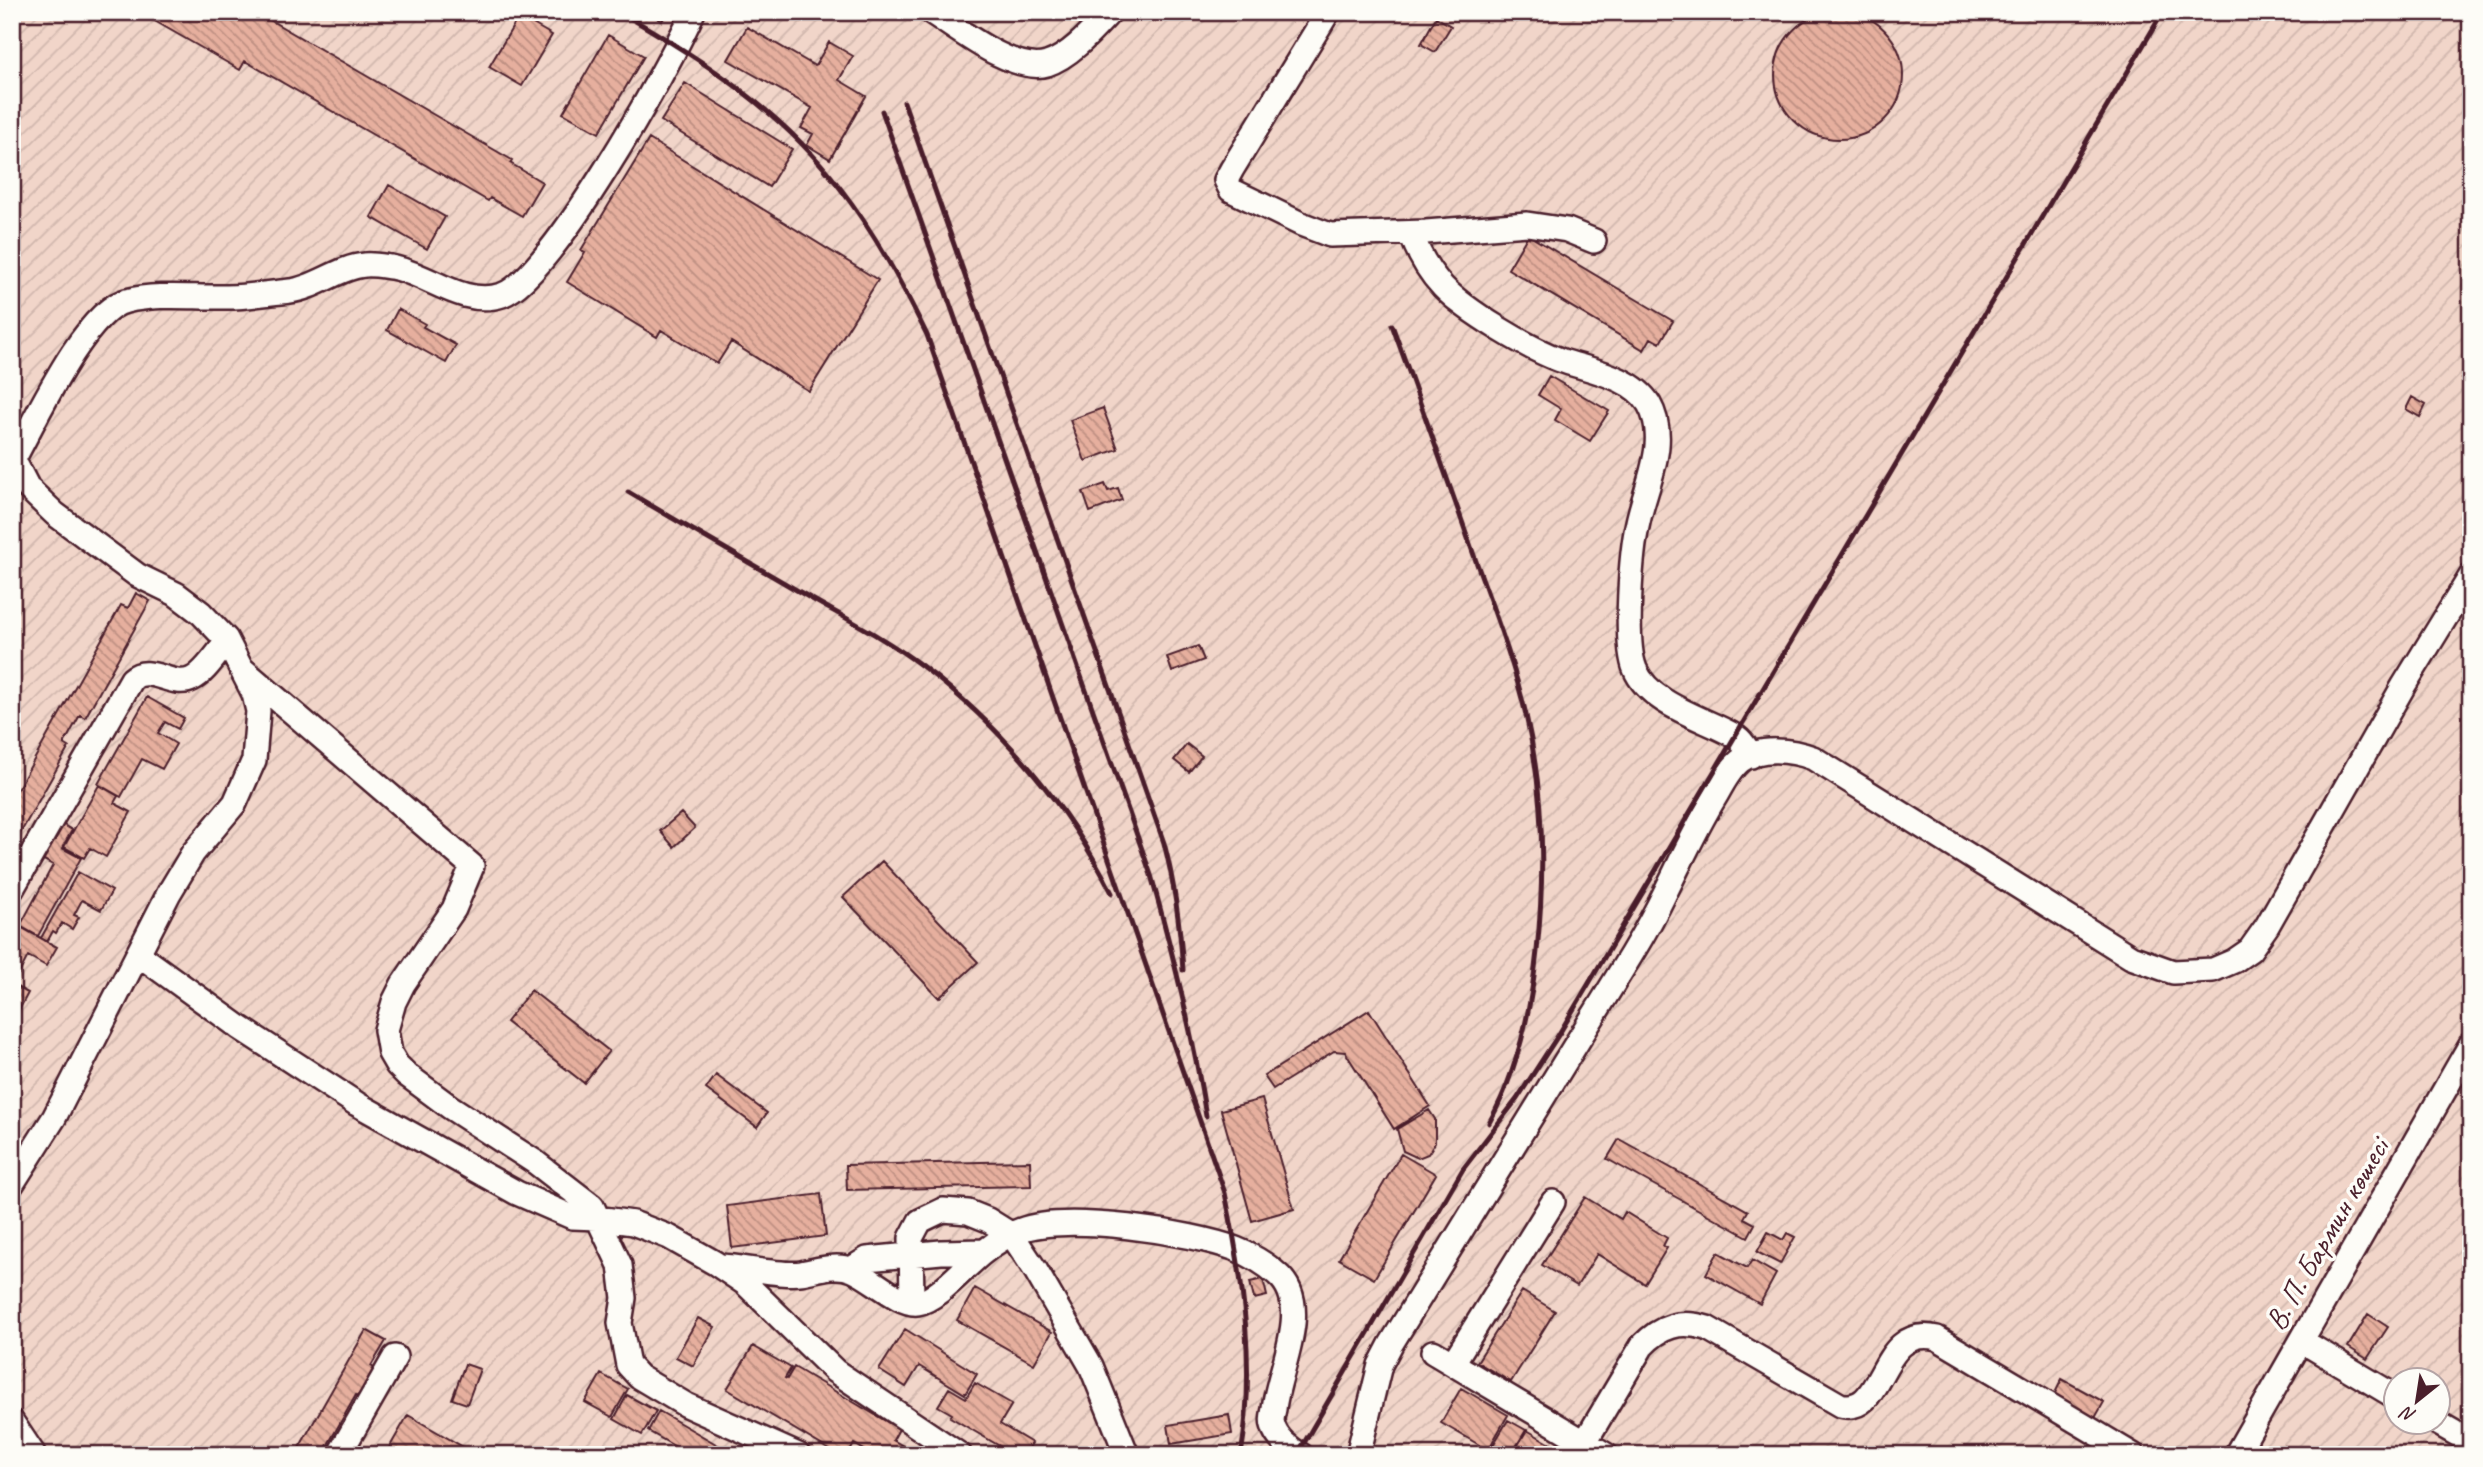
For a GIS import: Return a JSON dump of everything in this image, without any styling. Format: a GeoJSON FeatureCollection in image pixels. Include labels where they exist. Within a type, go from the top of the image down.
{"type":"FeatureCollection","features":[{"type":"Feature","properties":{"kind":"street"},"geometry":{"type":"LineString","coordinates":[[12,1184],[54,1118],[192,853],[235,803],[254,760],[258,711],[254,694],[227,642],[201,613],[176,594],[137,575],[55,514],[28,488],[13,460],[59,375],[82,338],[107,312],[123,301],[149,298],[230,298],[299,290],[364,265],[392,267],[466,295],[484,298],[503,295],[528,274],[562,234],[604,170],[678,46],[692,12]]}},
{"type":"Feature","properties":{"kind":"street"},"geometry":{"type":"LineString","coordinates":[[931,12],[987,47],[1028,65],[1044,65],[1056,60],[1094,30],[1110,12]]}},
{"type":"Feature","properties":{"kind":"street"},"geometry":{"type":"LineString","coordinates":[[1328,12],[1227,180],[1231,190],[1330,235],[1411,233],[1527,224],[1567,230],[1594,241]]}},
{"type":"Feature","properties":{"kind":"street"},"geometry":{"type":"LineString","coordinates":[[1411,233],[1417,251],[1443,287],[1466,306],[1532,348],[1631,385],[1648,403],[1657,426],[1658,447],[1637,525],[1629,639],[1635,669],[1645,687],[1670,704],[1735,736],[1751,756]]}},
{"type":"Feature","properties":{"kind":"street"},"geometry":{"type":"LineString","coordinates":[[1358,1455],[1380,1365],[1391,1344],[1631,955],[1692,836],[1725,780],[1740,761],[1751,756],[1782,751],[1813,758],[2131,957],[2173,972],[2213,970],[2250,950],[2267,926],[2397,697],[2471,576]]}},
{"type":"Feature","properties":{"kind":"street"},"geometry":{"type":"LineString","coordinates":[[12,889],[132,678],[148,673],[176,682],[194,679],[227,642]]}},
{"type":"Feature","properties":{"kind":"street"},"geometry":{"type":"LineString","coordinates":[[241,668],[472,866],[454,909],[403,984],[394,1002],[386,1030],[390,1053],[407,1075],[568,1186],[592,1206],[620,1265],[624,1298],[620,1323],[628,1364],[639,1377],[686,1405],[799,1455]]}},
{"type":"Feature","properties":{"kind":"street"},"geometry":{"type":"LineString","coordinates":[[138,954],[239,1027],[357,1104],[552,1210],[572,1217],[597,1217],[634,1223],[669,1237],[720,1266],[746,1284],[835,1371],[960,1455]]}},
{"type":"Feature","properties":{"kind":"street","name":"В. П. Бармин көшесі"},"geometry":{"type":"LineString","coordinates":[[2236,1455],[2471,1044]]}},
{"type":"Feature","properties":{"kind":"street"},"geometry":{"type":"LineString","coordinates":[[1553,1202],[1443,1357],[1606,1455]]}},
{"type":"Feature","properties":{"kind":"street"},"geometry":{"type":"LineString","coordinates":[[912,1303],[911,1238],[920,1221],[943,1210],[968,1212],[988,1220],[1012,1235],[1091,1366],[1127,1455]]}},
{"type":"Feature","properties":{"kind":"street"},"geometry":{"type":"LineString","coordinates":[[720,1266],[798,1273],[828,1267],[851,1269],[908,1303],[920,1303],[949,1284],[984,1251],[1022,1230],[1059,1222],[1189,1236],[1237,1250],[1278,1274],[1290,1290],[1294,1305],[1288,1350],[1276,1390],[1272,1424],[1281,1440],[1301,1455]]}},
{"type":"Feature","properties":{"kind":"street"},"geometry":{"type":"LineString","coordinates":[[851,1269],[866,1259],[984,1251]]}},
{"type":"Feature","properties":{"kind":"street"},"geometry":{"type":"LineString","coordinates":[[1585,1442],[1642,1346],[1659,1331],[1679,1324],[1694,1324],[1707,1328],[1849,1408],[1866,1398],[1902,1344],[1911,1337],[1925,1335],[1937,1338],[2133,1455]]}},
{"type":"Feature","properties":{"kind":"street"},"geometry":{"type":"LineString","coordinates":[[2302,1341],[2382,1389]]}},
{"type":"Feature","properties":{"kind":"street"},"geometry":{"type":"LineString","coordinates":[[339,1455],[395,1357]]}},
{"type":"Feature","properties":{"kind":"street"},"geometry":{"type":"LineString","coordinates":[[12,1422],[34,1455]]}},
{"type":"Feature","properties":{"kind":"street"},"geometry":{"type":"LineString","coordinates":[[2452,1431],[2471,1442]]}},
{"type":"Feature","properties":{"kind":"shaded area"},"geometry":{"type":"Polygon","coordinates":[[[12,12],[2471,12],[2471,1455],[12,1455],[12,12]]]}},
{"type":"Feature","properties":{"kind":"building"},"geometry":{"type":"Polygon","coordinates":[[[1839,11],[1863,16],[1884,30],[1898,51],[1903,75],[1898,99],[1884,120],[1863,134],[1839,139],[1815,134],[1794,120],[1780,99],[1775,75],[1780,51],[1794,30],[1815,16],[1839,11]]]}},
{"type":"Feature","properties":{"kind":"building"},"geometry":{"type":"Polygon","coordinates":[[[139,12],[256,12],[512,160],[510,163],[542,182],[522,216],[490,198],[488,201],[245,61],[240,70],[139,12]]]}},
{"type":"Feature","properties":{"kind":"building"},"geometry":{"type":"Polygon","coordinates":[[[648,12],[667,12],[662,21],[648,12]]]}},
{"type":"Feature","properties":{"kind":"building"},"geometry":{"type":"Polygon","coordinates":[[[519,16],[552,35],[522,86],[489,67],[519,16]]]}},
{"type":"Feature","properties":{"kind":"building"},"geometry":{"type":"Polygon","coordinates":[[[1436,17],[1451,26],[1435,52],[1421,44],[1436,17]]]}},
{"type":"Feature","properties":{"kind":"building"},"geometry":{"type":"Polygon","coordinates":[[[747,27],[815,66],[829,42],[853,56],[839,80],[866,96],[830,159],[807,145],[813,134],[801,128],[812,108],[728,60],[747,27]]]}},
{"type":"Feature","properties":{"kind":"building"},"geometry":{"type":"Polygon","coordinates":[[[608,35],[644,56],[599,133],[563,113],[608,35]]]}},
{"type":"Feature","properties":{"kind":"building"},"geometry":{"type":"Polygon","coordinates":[[[685,83],[792,149],[769,187],[661,121],[685,83]]]}},
{"type":"Feature","properties":{"kind":"building"},"geometry":{"type":"Polygon","coordinates":[[[649,139],[878,280],[809,391],[731,342],[717,364],[661,330],[657,337],[567,282],[585,252],[581,250],[649,139]]]}},
{"type":"Feature","properties":{"kind":"building"},"geometry":{"type":"Polygon","coordinates":[[[389,185],[445,217],[427,249],[371,217],[389,185]]]}},
{"type":"Feature","properties":{"kind":"building"},"geometry":{"type":"Polygon","coordinates":[[[1528,235],[1673,321],[1660,343],[1651,338],[1644,350],[1508,269],[1528,235]]]}},
{"type":"Feature","properties":{"kind":"building"},"geometry":{"type":"Polygon","coordinates":[[[398,309],[425,324],[423,327],[456,345],[446,363],[387,330],[398,309]]]}},
{"type":"Feature","properties":{"kind":"building"},"geometry":{"type":"Polygon","coordinates":[[[1549,376],[1609,411],[1590,441],[1555,420],[1561,409],[1538,395],[1549,376]]]}},
{"type":"Feature","properties":{"kind":"building"},"geometry":{"type":"Polygon","coordinates":[[[2412,397],[2426,405],[2420,417],[2406,409],[2412,397]]]}},
{"type":"Feature","properties":{"kind":"building"},"geometry":{"type":"Polygon","coordinates":[[[1103,408],[1118,449],[1085,461],[1070,420],[1103,408]]]}},
{"type":"Feature","properties":{"kind":"building"},"geometry":{"type":"Polygon","coordinates":[[[1105,484],[1108,491],[1118,488],[1122,500],[1090,512],[1083,492],[1105,484]]]}},
{"type":"Feature","properties":{"kind":"building"},"geometry":{"type":"Polygon","coordinates":[[[136,593],[150,601],[85,718],[80,715],[64,744],[69,747],[12,848],[12,799],[121,605],[128,608],[136,593]]]}},
{"type":"Feature","properties":{"kind":"building"},"geometry":{"type":"Polygon","coordinates":[[[1198,646],[1204,660],[1172,672],[1167,657],[1198,646]]]}},
{"type":"Feature","properties":{"kind":"building"},"geometry":{"type":"Polygon","coordinates":[[[147,697],[184,718],[178,729],[165,722],[158,733],[176,744],[162,769],[142,759],[121,797],[98,784],[147,697]]]}},
{"type":"Feature","properties":{"kind":"building"},"geometry":{"type":"Polygon","coordinates":[[[1187,744],[1202,756],[1189,772],[1174,760],[1187,744]]]}},
{"type":"Feature","properties":{"kind":"building"},"geometry":{"type":"Polygon","coordinates":[[[99,785],[118,796],[114,803],[131,812],[106,857],[90,848],[84,858],[64,847],[99,785]]]}},
{"type":"Feature","properties":{"kind":"building"},"geometry":{"type":"Polygon","coordinates":[[[681,813],[695,828],[674,847],[660,831],[681,813]]]}},
{"type":"Feature","properties":{"kind":"building"},"geometry":{"type":"Polygon","coordinates":[[[62,824],[72,830],[62,848],[81,858],[38,936],[20,926],[53,865],[42,859],[62,824]]]}},
{"type":"Feature","properties":{"kind":"building"},"geometry":{"type":"Polygon","coordinates":[[[882,861],[978,962],[939,998],[843,897],[882,861]]]}},
{"type":"Feature","properties":{"kind":"building"},"geometry":{"type":"Polygon","coordinates":[[[78,872],[112,891],[101,910],[82,900],[74,915],[79,917],[72,929],[62,923],[56,933],[53,931],[47,942],[41,938],[78,872]]]}},
{"type":"Feature","properties":{"kind":"building"},"geometry":{"type":"Polygon","coordinates":[[[17,925],[57,947],[46,966],[28,956],[13,985],[28,993],[19,1010],[12,1006],[12,934],[17,925]]]}},
{"type":"Feature","properties":{"kind":"building"},"geometry":{"type":"Polygon","coordinates":[[[531,990],[609,1051],[584,1083],[506,1022],[531,990]]]}},
{"type":"Feature","properties":{"kind":"building"},"geometry":{"type":"Polygon","coordinates":[[[1369,1010],[1430,1106],[1394,1129],[1345,1052],[1334,1051],[1273,1089],[1264,1076],[1369,1010]]]}},
{"type":"Feature","properties":{"kind":"building"},"geometry":{"type":"Polygon","coordinates":[[[716,1075],[767,1113],[757,1127],[706,1089],[716,1075]]]}},
{"type":"Feature","properties":{"kind":"building"},"geometry":{"type":"Polygon","coordinates":[[[1262,1099],[1294,1209],[1252,1221],[1221,1110],[1262,1099]]]}},
{"type":"Feature","properties":{"kind":"building"},"geometry":{"type":"Polygon","coordinates":[[[1429,1110],[1435,1119],[1435,1143],[1428,1154],[1418,1158],[1403,1151],[1397,1129],[1429,1110]]]}},
{"type":"Feature","properties":{"kind":"building"},"geometry":{"type":"Polygon","coordinates":[[[1619,1139],[1748,1211],[1744,1218],[1755,1224],[1748,1237],[1607,1159],[1619,1139]]]}},
{"type":"Feature","properties":{"kind":"building"},"geometry":{"type":"Polygon","coordinates":[[[1401,1154],[1436,1174],[1374,1279],[1339,1259],[1401,1154]]]}},
{"type":"Feature","properties":{"kind":"building"},"geometry":{"type":"Polygon","coordinates":[[[1030,1161],[1031,1186],[847,1190],[846,1165],[1030,1161]]]}},
{"type":"Feature","properties":{"kind":"building"},"geometry":{"type":"Polygon","coordinates":[[[821,1194],[826,1236],[732,1248],[727,1206],[821,1194]]]}},
{"type":"Feature","properties":{"kind":"building"},"geometry":{"type":"Polygon","coordinates":[[[1585,1197],[1621,1219],[1625,1212],[1667,1238],[1663,1246],[1667,1248],[1645,1284],[1597,1254],[1577,1286],[1542,1265],[1585,1197]]]}},
{"type":"Feature","properties":{"kind":"building"},"geometry":{"type":"Polygon","coordinates":[[[1768,1232],[1783,1240],[1787,1233],[1795,1237],[1780,1264],[1757,1252],[1768,1232]]]}},
{"type":"Feature","properties":{"kind":"building"},"geometry":{"type":"Polygon","coordinates":[[[1718,1252],[1747,1268],[1752,1260],[1776,1274],[1760,1304],[1706,1274],[1718,1252]]]}},
{"type":"Feature","properties":{"kind":"building"},"geometry":{"type":"Polygon","coordinates":[[[1263,1279],[1267,1296],[1254,1299],[1250,1282],[1263,1279]]]}},
{"type":"Feature","properties":{"kind":"building"},"geometry":{"type":"Polygon","coordinates":[[[975,1288],[1052,1332],[1034,1364],[957,1320],[975,1288]]]}},
{"type":"Feature","properties":{"kind":"building"},"geometry":{"type":"Polygon","coordinates":[[[1522,1291],[1555,1311],[1511,1382],[1477,1362],[1522,1291]]]}},
{"type":"Feature","properties":{"kind":"building"},"geometry":{"type":"Polygon","coordinates":[[[2368,1314],[2388,1327],[2367,1359],[2348,1347],[2368,1314]]]}},
{"type":"Feature","properties":{"kind":"building"},"geometry":{"type":"Polygon","coordinates":[[[698,1318],[715,1327],[693,1366],[676,1357],[698,1318]]]}},
{"type":"Feature","properties":{"kind":"building"},"geometry":{"type":"Polygon","coordinates":[[[905,1329],[977,1374],[965,1394],[919,1366],[906,1387],[879,1370],[905,1329]]]}},
{"type":"Feature","properties":{"kind":"building"},"geometry":{"type":"Polygon","coordinates":[[[366,1330],[386,1341],[371,1366],[377,1370],[362,1397],[356,1395],[322,1455],[295,1455],[366,1330]]]}},
{"type":"Feature","properties":{"kind":"building"},"geometry":{"type":"Polygon","coordinates":[[[753,1346],[791,1368],[785,1378],[787,1379],[794,1367],[899,1429],[893,1440],[919,1455],[873,1455],[854,1444],[848,1455],[838,1455],[727,1389],[753,1346]]]}},
{"type":"Feature","properties":{"kind":"building"},"geometry":{"type":"Polygon","coordinates":[[[465,1364],[480,1369],[467,1404],[452,1399],[465,1364]]]}},
{"type":"Feature","properties":{"kind":"building"},"geometry":{"type":"Polygon","coordinates":[[[601,1374],[628,1389],[612,1417],[585,1402],[601,1374]]]}},
{"type":"Feature","properties":{"kind":"building"},"geometry":{"type":"Polygon","coordinates":[[[2062,1379],[2104,1402],[2095,1418],[2054,1395],[2062,1379]]]}},
{"type":"Feature","properties":{"kind":"building"},"geometry":{"type":"Polygon","coordinates":[[[975,1383],[1012,1404],[1000,1424],[1032,1443],[1025,1455],[1015,1455],[950,1417],[952,1414],[938,1406],[949,1388],[966,1398],[975,1383]]]}},
{"type":"Feature","properties":{"kind":"building"},"geometry":{"type":"Polygon","coordinates":[[[1461,1388],[1508,1415],[1488,1450],[1441,1423],[1461,1388]]]}},
{"type":"Feature","properties":{"kind":"building"},"geometry":{"type":"Polygon","coordinates":[[[627,1395],[656,1411],[642,1435],[614,1419],[627,1395]]]}},
{"type":"Feature","properties":{"kind":"building"},"geometry":{"type":"Polygon","coordinates":[[[659,1411],[735,1455],[690,1455],[648,1431],[659,1411]]]}},
{"type":"Feature","properties":{"kind":"building"},"geometry":{"type":"Polygon","coordinates":[[[408,1415],[463,1447],[459,1455],[385,1455],[408,1415]]]}},
{"type":"Feature","properties":{"kind":"building"},"geometry":{"type":"Polygon","coordinates":[[[1229,1415],[1232,1434],[1171,1444],[1168,1425],[1229,1415]]]}},
{"type":"Feature","properties":{"kind":"building"},"geometry":{"type":"Polygon","coordinates":[[[1508,1420],[1526,1430],[1511,1455],[1494,1455],[1489,1452],[1508,1420]]]}},
{"type":"Feature","properties":{"kind":"building"},"geometry":{"type":"Polygon","coordinates":[[[1527,1430],[1569,1455],[1512,1455],[1527,1430]]]}},
{"type":"Feature","properties":{"kind":"railway"},"geometry":{"type":"LineString","coordinates":[[620,12],[681,48],[739,89],[767,111],[817,160],[853,205],[876,241],[927,335],[1225,1193],[1237,1257],[1245,1323],[1247,1389],[1241,1455]]}},
{"type":"Feature","properties":{"kind":"railway"},"geometry":{"type":"LineString","coordinates":[[1297,1455],[1463,1169],[1517,1099],[1559,1034],[2163,12]]}},
{"type":"Feature","properties":{"kind":"railway"},"geometry":{"type":"LineString","coordinates":[[904,102],[1164,843],[1176,906],[1183,970]]}},
{"type":"Feature","properties":{"kind":"railway"},"geometry":{"type":"LineString","coordinates":[[882,111],[1151,875],[1182,994],[1206,1116]]}},
{"type":"Feature","properties":{"kind":"railway"},"geometry":{"type":"LineString","coordinates":[[1392,325],[1510,658],[1526,715],[1540,803],[1540,922],[1527,1018],[1508,1082],[1489,1123]]}},
{"type":"Feature","properties":{"kind":"railway"},"geometry":{"type":"LineString","coordinates":[[628,492],[882,639],[951,689],[1005,741],[1053,798],[1075,829],[1112,893]]}}]}
